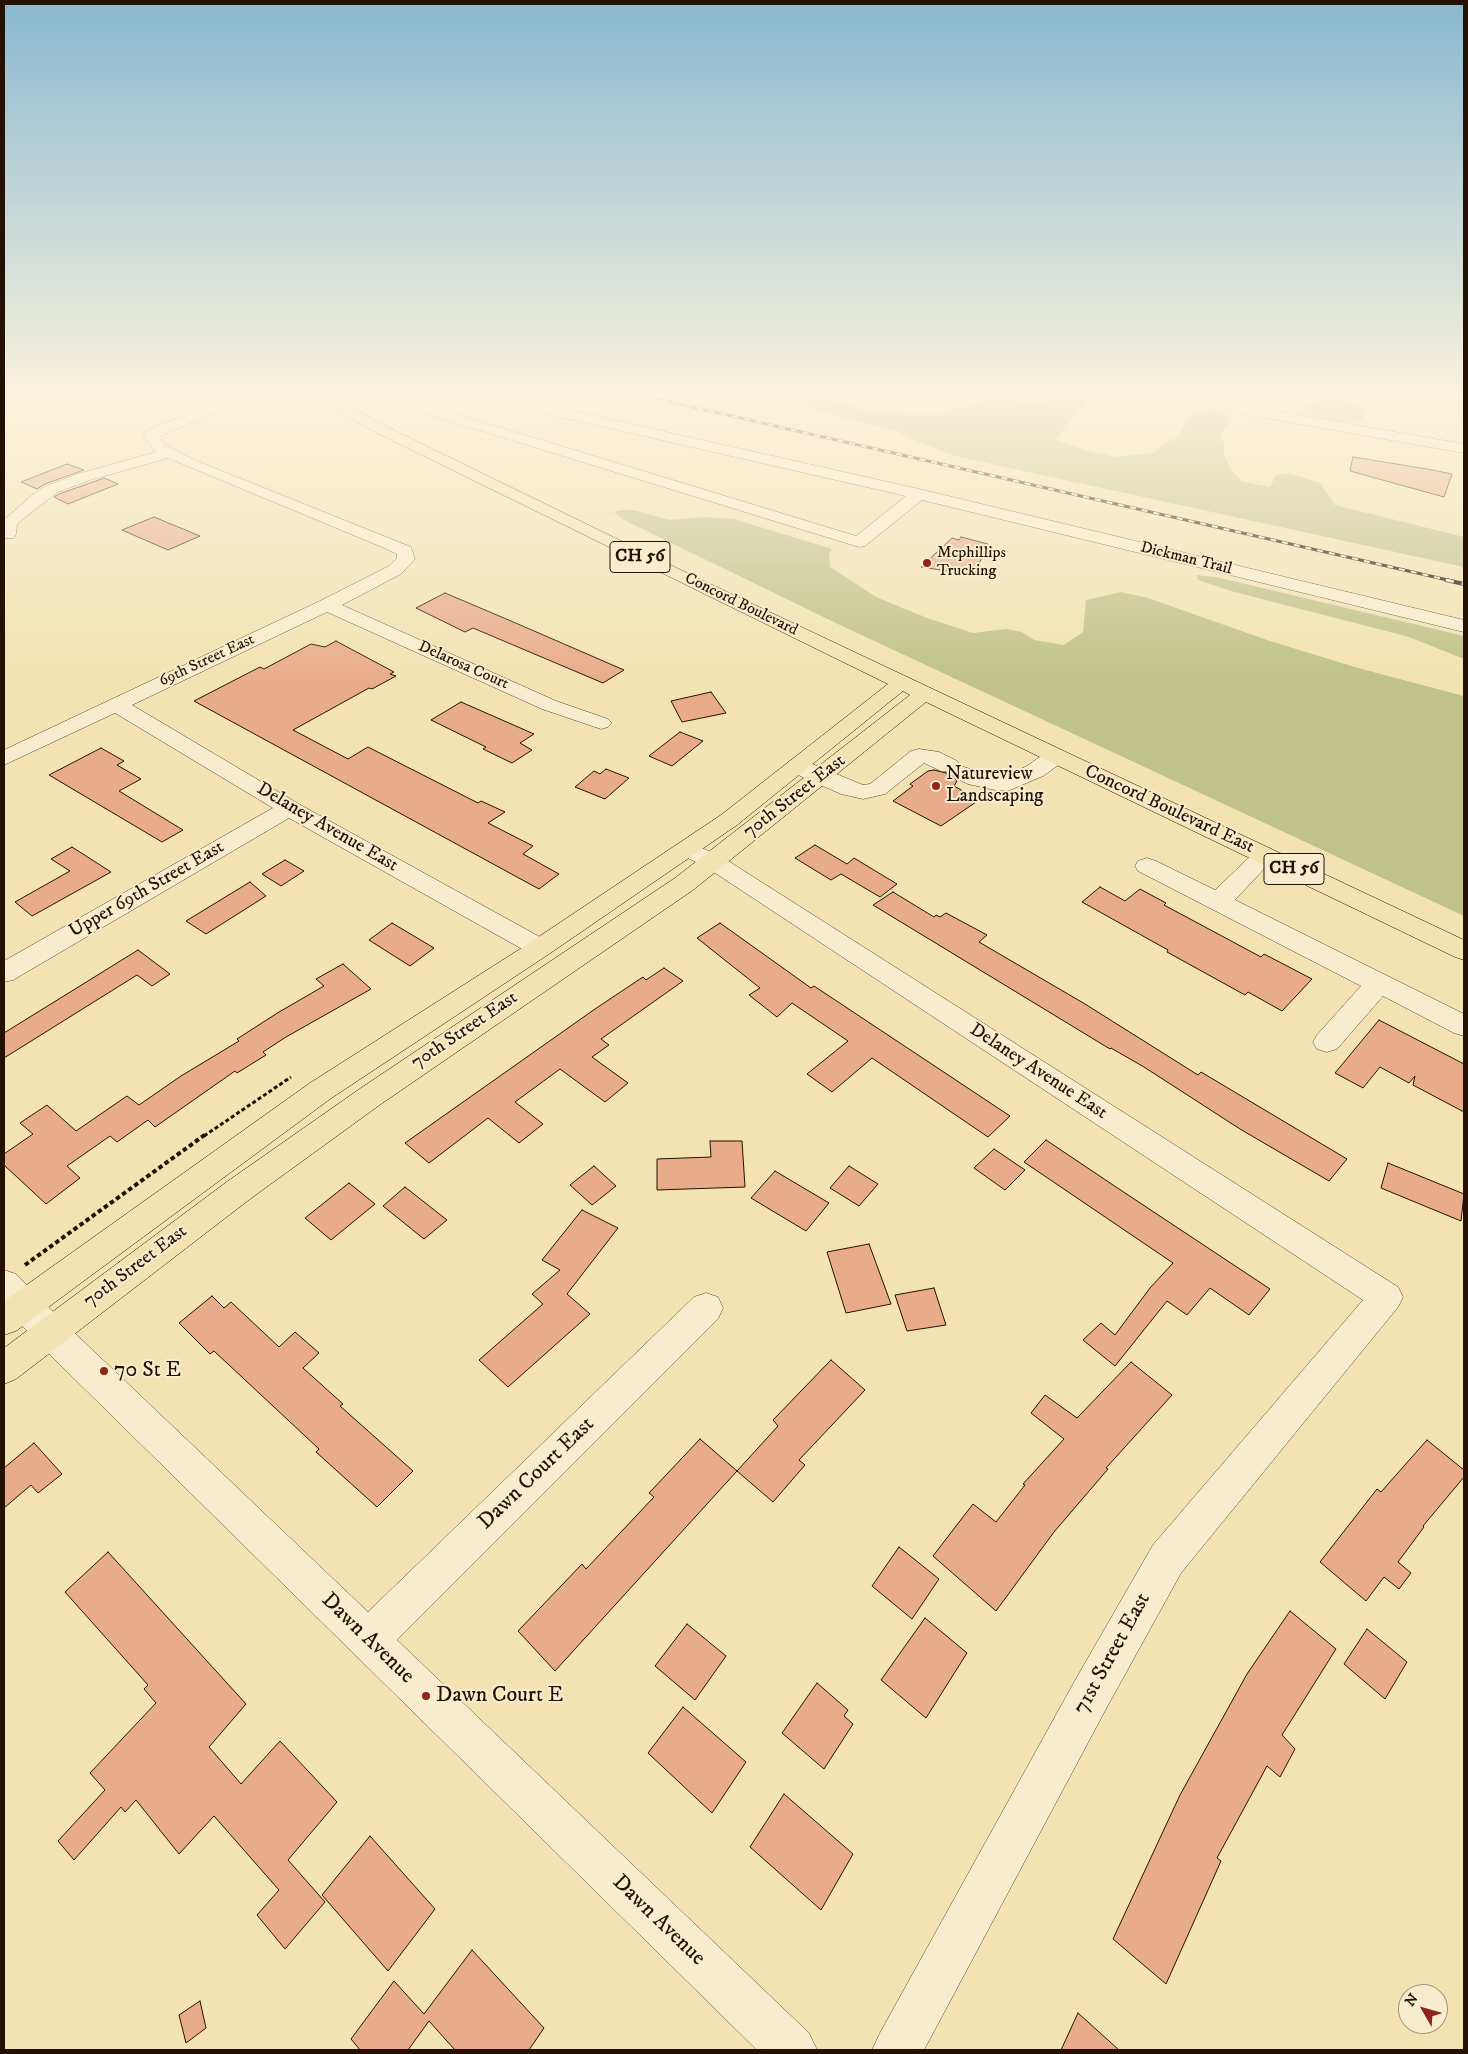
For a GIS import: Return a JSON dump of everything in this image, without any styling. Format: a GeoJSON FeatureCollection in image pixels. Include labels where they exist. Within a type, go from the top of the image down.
{"type":"FeatureCollection","features":[{"type":"Feature","properties":{"kind":"main road","name":"Concord Boulevard"},"geometry":{"type":"LineString","coordinates":[[501,488],[681,577],[902,682]]}},
{"type":"Feature","properties":{"kind":"main road","name":"Concord Boulevard East"},"geometry":{"type":"LineString","coordinates":[[902,682],[1464,951]]}},
{"type":"Feature","properties":{"kind":"main road","name":"70th Street East"},"geometry":{"type":"LineString","coordinates":[[21,1310],[239,1190],[371,1096],[684,884],[701,855],[729,820],[902,682]]}},
{"type":"Feature","properties":{"kind":"main road","name":"70th Street East"},"geometry":{"type":"LineString","coordinates":[[4,1368],[21,1310],[320,1091],[540,948],[701,855],[821,776],[925,693]]}},
{"type":"Feature","properties":{"kind":"street"},"geometry":{"type":"LineString","coordinates":[[8,534],[9,524],[17,515],[38,498],[55,488]]}},
{"type":"Feature","properties":{"kind":"street","name":"69th Street East"},"geometry":{"type":"LineString","coordinates":[[4,758],[327,604],[395,570],[406,559],[405,551],[388,543],[251,488]]}},
{"type":"Feature","properties":{"kind":"street"},"geometry":{"type":"LineString","coordinates":[[682,488],[859,542],[919,494]]}},
{"type":"Feature","properties":{"kind":"street","name":"Dickman Trail"},"geometry":{"type":"LineString","coordinates":[[892,488],[1464,626]]}},
{"type":"Feature","properties":{"kind":"street","name":"Delarosa Court"},"geometry":{"type":"LineString","coordinates":[[327,604],[549,705],[601,723]]}},
{"type":"Feature","properties":{"kind":"street","name":"Delaney Avenue East"},"geometry":{"type":"LineString","coordinates":[[115,704],[290,808],[540,948]]}},
{"type":"Feature","properties":{"kind":"street"},"geometry":{"type":"LineString","coordinates":[[797,766],[849,789],[863,792],[877,789],[919,756],[931,757],[976,779],[995,784],[1010,782],[1035,771],[1056,756]]}},
{"type":"Feature","properties":{"kind":"street","name":"Upper 69th Street East"},"geometry":{"type":"LineString","coordinates":[[4,973],[290,808]]}},
{"type":"Feature","properties":{"kind":"street","name":"Delaney Avenue East"},"geometry":{"type":"LineString","coordinates":[[701,855],[1386,1297]]}},
{"type":"Feature","properties":{"kind":"street"},"geometry":{"type":"LineString","coordinates":[[1218,902],[1265,856]]}},
{"type":"Feature","properties":{"kind":"street"},"geometry":{"type":"LineString","coordinates":[[1147,866],[1464,1026]]}},
{"type":"Feature","properties":{"kind":"street"},"geometry":{"type":"LineString","coordinates":[[1327,1042],[1379,983]]}},
{"type":"Feature","properties":{"kind":"street","name":"71st Street East"},"geometry":{"type":"LineString","coordinates":[[897,2050],[1092,1692],[1167,1559],[1386,1297]]}},
{"type":"Feature","properties":{"kind":"street","name":"Dawn Court East"},"geometry":{"type":"LineString","coordinates":[[368,1640],[706,1308]]}},
{"type":"Feature","properties":{"kind":"street","name":"Dawn Avenue"},"geometry":{"type":"LineString","coordinates":[[21,1310],[368,1640],[792,2050]]}},
{"type":"Feature","properties":{"kind":"green space"},"geometry":{"type":"Polygon","coordinates":[[[1101,488],[1323,488],[1335,505],[1464,537],[1464,567],[1101,488]]]}},
{"type":"Feature","properties":{"kind":"green space"},"geometry":{"type":"Polygon","coordinates":[[[633,510],[670,520],[706,517],[734,519],[832,549],[829,555],[830,567],[876,597],[927,618],[973,633],[1006,629],[1022,632],[1034,640],[1064,645],[1083,632],[1086,600],[1121,592],[1148,598],[1267,640],[1358,668],[1464,696],[1464,916],[840,625],[624,520],[614,512],[633,510]]]}},
{"type":"Feature","properties":{"kind":"green space"},"geometry":{"type":"Polygon","coordinates":[[[1197,575],[1216,577],[1464,636],[1464,659],[1409,637],[1231,591],[1198,580],[1197,575]]]}},
{"type":"Feature","properties":{"kind":"building"},"geometry":{"type":"Polygon","coordinates":[[[76,488],[108,488],[68,504],[54,497],[76,488]]]}},
{"type":"Feature","properties":{"kind":"building"},"geometry":{"type":"Polygon","coordinates":[[[1411,488],[1447,488],[1444,497],[1411,488]]]}},
{"type":"Feature","properties":{"kind":"building"},"geometry":{"type":"Polygon","coordinates":[[[154,517],[200,536],[168,550],[122,530],[154,517]]]}},
{"type":"Feature","properties":{"kind":"building"},"geometry":{"type":"Polygon","coordinates":[[[961,537],[988,544],[974,575],[921,567],[952,538],[959,540],[961,537]]]}},
{"type":"Feature","properties":{"kind":"building"},"geometry":{"type":"Polygon","coordinates":[[[445,593],[624,670],[603,683],[473,628],[465,632],[416,608],[445,593]]]}},
{"type":"Feature","properties":{"kind":"building"},"geometry":{"type":"Polygon","coordinates":[[[336,641],[394,672],[390,674],[396,676],[372,689],[369,688],[293,730],[348,759],[368,747],[478,803],[481,801],[505,812],[488,823],[533,846],[523,854],[559,874],[539,889],[194,701],[260,667],[264,669],[311,644],[325,647],[336,641]]]}},
{"type":"Feature","properties":{"kind":"building"},"geometry":{"type":"Polygon","coordinates":[[[711,692],[726,713],[682,722],[671,701],[711,692]]]}},
{"type":"Feature","properties":{"kind":"building"},"geometry":{"type":"Polygon","coordinates":[[[461,702],[534,734],[520,743],[532,750],[512,763],[483,749],[486,747],[431,720],[461,702]]]}},
{"type":"Feature","properties":{"kind":"building"},"geometry":{"type":"Polygon","coordinates":[[[680,732],[703,741],[672,766],[649,756],[680,732]]]}},
{"type":"Feature","properties":{"kind":"building"},"geometry":{"type":"Polygon","coordinates":[[[101,748],[124,761],[117,765],[141,779],[119,791],[183,830],[162,842],[49,775],[101,748]]]}},
{"type":"Feature","properties":{"kind":"building"},"geometry":{"type":"Polygon","coordinates":[[[606,769],[629,778],[605,799],[575,787],[594,771],[600,774],[606,769]]]}},
{"type":"Feature","properties":{"kind":"building"},"geometry":{"type":"Polygon","coordinates":[[[934,770],[950,774],[957,781],[954,786],[979,800],[941,826],[893,801],[913,786],[910,784],[928,771],[934,770]]]}},
{"type":"Feature","properties":{"kind":"building"},"geometry":{"type":"Polygon","coordinates":[[[815,845],[847,864],[854,858],[897,884],[880,897],[841,874],[831,880],[795,858],[815,845]]]}},
{"type":"Feature","properties":{"kind":"building"},"geometry":{"type":"Polygon","coordinates":[[[72,847],[111,872],[32,916],[15,902],[70,871],[51,859],[72,847]]]}},
{"type":"Feature","properties":{"kind":"building"},"geometry":{"type":"Polygon","coordinates":[[[285,860],[304,871],[281,886],[262,874],[285,860]]]}},
{"type":"Feature","properties":{"kind":"building"},"geometry":{"type":"Polygon","coordinates":[[[250,882],[266,896],[206,934],[186,921],[250,882]]]}},
{"type":"Feature","properties":{"kind":"building"},"geometry":{"type":"Polygon","coordinates":[[[1100,887],[1125,901],[1140,889],[1166,903],[1164,905],[1261,957],[1264,954],[1312,979],[1282,1011],[1248,992],[1245,995],[1082,902],[1100,887]]]}},
{"type":"Feature","properties":{"kind":"building"},"geometry":{"type":"Polygon","coordinates":[[[893,892],[934,917],[936,915],[940,917],[946,913],[987,935],[979,942],[1085,1004],[1198,1075],[1201,1072],[1347,1159],[1329,1181],[1240,1129],[1144,1067],[1110,1049],[873,905],[893,892]]]}},
{"type":"Feature","properties":{"kind":"building"},"geometry":{"type":"Polygon","coordinates":[[[392,923],[434,948],[410,966],[369,940],[392,923]]]}},
{"type":"Feature","properties":{"kind":"building"},"geometry":{"type":"Polygon","coordinates":[[[720,923],[811,988],[814,986],[1010,1116],[988,1137],[872,1058],[832,1092],[807,1074],[848,1041],[792,1003],[777,1017],[749,995],[760,988],[697,938],[720,923]]]}},
{"type":"Feature","properties":{"kind":"building"},"geometry":{"type":"Polygon","coordinates":[[[138,950],[170,974],[152,986],[137,975],[4,1058],[4,1033],[138,950]]]}},
{"type":"Feature","properties":{"kind":"building"},"geometry":{"type":"Polygon","coordinates":[[[343,964],[371,989],[286,1037],[263,1052],[266,1055],[237,1073],[235,1071],[155,1127],[148,1120],[117,1142],[110,1136],[67,1166],[80,1178],[46,1204],[4,1165],[4,1154],[33,1134],[20,1123],[47,1105],[76,1131],[127,1096],[139,1105],[181,1076],[239,1041],[237,1039],[324,986],[316,979],[343,964]]]}},
{"type":"Feature","properties":{"kind":"building"},"geometry":{"type":"Polygon","coordinates":[[[664,968],[683,981],[601,1039],[609,1045],[592,1057],[628,1083],[605,1102],[560,1069],[515,1102],[543,1124],[519,1143],[488,1118],[429,1163],[405,1143],[595,1009],[643,977],[646,980],[664,968]]]}},
{"type":"Feature","properties":{"kind":"building"},"geometry":{"type":"Polygon","coordinates":[[[1379,1020],[1464,1064],[1464,1112],[1413,1085],[1415,1076],[1409,1083],[1380,1067],[1363,1088],[1335,1073],[1379,1020]]]}},
{"type":"Feature","properties":{"kind":"building"},"geometry":{"type":"Polygon","coordinates":[[[1046,1140],[1270,1289],[1249,1315],[1210,1288],[1187,1315],[1167,1301],[1115,1366],[1083,1340],[1101,1323],[1115,1335],[1150,1288],[1173,1263],[1024,1162],[1046,1140]]]}},
{"type":"Feature","properties":{"kind":"building"},"geometry":{"type":"Polygon","coordinates":[[[710,1141],[742,1141],[745,1187],[657,1190],[657,1159],[711,1157],[710,1141]]]}},
{"type":"Feature","properties":{"kind":"building"},"geometry":{"type":"Polygon","coordinates":[[[994,1149],[1025,1170],[1005,1190],[974,1168],[994,1149]]]}},
{"type":"Feature","properties":{"kind":"building"},"geometry":{"type":"Polygon","coordinates":[[[1388,1163],[1464,1194],[1461,1221],[1381,1188],[1388,1163]]]}},
{"type":"Feature","properties":{"kind":"building"},"geometry":{"type":"Polygon","coordinates":[[[594,1166],[616,1186],[592,1205],[570,1185],[594,1166]]]}},
{"type":"Feature","properties":{"kind":"building"},"geometry":{"type":"Polygon","coordinates":[[[849,1166],[878,1184],[859,1206],[830,1188],[849,1166]]]}},
{"type":"Feature","properties":{"kind":"building"},"geometry":{"type":"Polygon","coordinates":[[[775,1171],[829,1203],[806,1231],[751,1198],[775,1171]]]}},
{"type":"Feature","properties":{"kind":"building"},"geometry":{"type":"Polygon","coordinates":[[[349,1183],[375,1204],[331,1240],[305,1218],[349,1183]]]}},
{"type":"Feature","properties":{"kind":"building"},"geometry":{"type":"Polygon","coordinates":[[[405,1187],[447,1220],[424,1239],[383,1206],[405,1187]]]}},
{"type":"Feature","properties":{"kind":"building"},"geometry":{"type":"Polygon","coordinates":[[[582,1210],[618,1228],[567,1294],[590,1314],[508,1387],[479,1360],[543,1304],[532,1294],[560,1270],[542,1260],[582,1210]]]}},
{"type":"Feature","properties":{"kind":"building"},"geometry":{"type":"Polygon","coordinates":[[[869,1244],[891,1304],[846,1313],[827,1252],[869,1244]]]}},
{"type":"Feature","properties":{"kind":"building"},"geometry":{"type":"Polygon","coordinates":[[[934,1288],[946,1325],[907,1331],[895,1295],[934,1288]]]}},
{"type":"Feature","properties":{"kind":"building"},"geometry":{"type":"Polygon","coordinates":[[[212,1296],[224,1308],[231,1302],[279,1347],[295,1332],[319,1353],[303,1368],[343,1404],[340,1406],[413,1471],[377,1507],[316,1452],[319,1449],[214,1351],[210,1354],[179,1323],[212,1296]]]}},
{"type":"Feature","properties":{"kind":"building"},"geometry":{"type":"Polygon","coordinates":[[[831,1360],[865,1390],[799,1460],[805,1465],[773,1502],[737,1471],[778,1426],[773,1420],[831,1360]]]}},
{"type":"Feature","properties":{"kind":"building"},"geometry":{"type":"Polygon","coordinates":[[[1131,1362],[1172,1395],[1106,1468],[1108,1469],[1054,1532],[996,1611],[933,1556],[973,1504],[996,1522],[1025,1485],[1023,1484],[1064,1439],[1031,1413],[1045,1395],[1077,1418],[1131,1362]]]}},
{"type":"Feature","properties":{"kind":"building"},"geometry":{"type":"Polygon","coordinates":[[[700,1439],[737,1471],[555,1671],[518,1631],[582,1564],[586,1569],[654,1497],[649,1493],[700,1439]]]}},
{"type":"Feature","properties":{"kind":"building"},"geometry":{"type":"Polygon","coordinates":[[[1427,1440],[1464,1470],[1464,1477],[1423,1526],[1398,1562],[1411,1573],[1399,1589],[1384,1577],[1366,1601],[1320,1562],[1377,1489],[1381,1492],[1427,1440]]]}},
{"type":"Feature","properties":{"kind":"building"},"geometry":{"type":"Polygon","coordinates":[[[34,1443],[62,1474],[38,1493],[31,1485],[4,1508],[4,1468],[34,1443]]]}},
{"type":"Feature","properties":{"kind":"building"},"geometry":{"type":"Polygon","coordinates":[[[899,1547],[939,1579],[912,1619],[872,1586],[899,1547]]]}},
{"type":"Feature","properties":{"kind":"building"},"geometry":{"type":"Polygon","coordinates":[[[108,1552],[246,1704],[209,1747],[241,1784],[280,1741],[337,1802],[288,1860],[325,1902],[285,1949],[257,1915],[279,1890],[214,1816],[179,1854],[136,1800],[125,1812],[121,1807],[74,1860],[58,1841],[105,1790],[90,1773],[156,1703],[144,1689],[148,1685],[65,1592],[108,1552]]]}},
{"type":"Feature","properties":{"kind":"building"},"geometry":{"type":"Polygon","coordinates":[[[1290,1611],[1336,1649],[1282,1735],[1295,1749],[1280,1777],[1267,1766],[1217,1858],[1221,1861],[1166,1984],[1113,1939],[1180,1795],[1247,1674],[1290,1611]]]}},
{"type":"Feature","properties":{"kind":"building"},"geometry":{"type":"Polygon","coordinates":[[[925,1618],[967,1653],[926,1718],[881,1680],[925,1618]]]}},
{"type":"Feature","properties":{"kind":"building"},"geometry":{"type":"Polygon","coordinates":[[[687,1624],[726,1656],[695,1700],[655,1666],[687,1624]]]}},
{"type":"Feature","properties":{"kind":"building"},"geometry":{"type":"Polygon","coordinates":[[[1367,1629],[1407,1662],[1385,1699],[1344,1664],[1367,1629]]]}},
{"type":"Feature","properties":{"kind":"building"},"geometry":{"type":"Polygon","coordinates":[[[817,1683],[848,1710],[844,1716],[853,1724],[824,1769],[782,1733],[817,1683]]]}},
{"type":"Feature","properties":{"kind":"building"},"geometry":{"type":"Polygon","coordinates":[[[683,1707],[746,1762],[712,1813],[648,1753],[683,1707]]]}},
{"type":"Feature","properties":{"kind":"building"},"geometry":{"type":"Polygon","coordinates":[[[784,1794],[853,1854],[821,1910],[750,1847],[784,1794]]]}},
{"type":"Feature","properties":{"kind":"building"},"geometry":{"type":"Polygon","coordinates":[[[370,1836],[435,1909],[388,1971],[322,1895],[370,1836]]]}},
{"type":"Feature","properties":{"kind":"building"},"geometry":{"type":"Polygon","coordinates":[[[472,1950],[544,2028],[529,2050],[455,2050],[429,2021],[408,2050],[360,2050],[351,2039],[394,1981],[424,2014],[472,1950]]]}},
{"type":"Feature","properties":{"kind":"building"},"geometry":{"type":"Polygon","coordinates":[[[200,2001],[206,2028],[186,2043],[179,2015],[200,2001]]]}},
{"type":"Feature","properties":{"kind":"building"},"geometry":{"type":"Polygon","coordinates":[[[1078,2013],[1119,2050],[1061,2050],[1078,2013]]]}},
{"type":"Feature","properties":{"kind":"railway"},"geometry":{"type":"LineString","coordinates":[[1045,488],[1452,581]]}},
{"type":"Feature","properties":{"kind":"railway"},"geometry":{"type":"LineString","coordinates":[[1446,580],[1464,584]]}},
{"type":"Feature","properties":{"kind":"place","name":"Mcphillips Trucking"},"geometry":{"type":"Point","coordinates":[927,563]}},
{"type":"Feature","properties":{"kind":"place","name":"Natureview Landscaping"},"geometry":{"type":"Point","coordinates":[936,786]}},
{"type":"Feature","properties":{"kind":"place","name":"70 St E"},"geometry":{"type":"Point","coordinates":[104,1371]}},
{"type":"Feature","properties":{"kind":"place","name":"Dawn Court E"},"geometry":{"type":"Point","coordinates":[426,1696]}}]}
